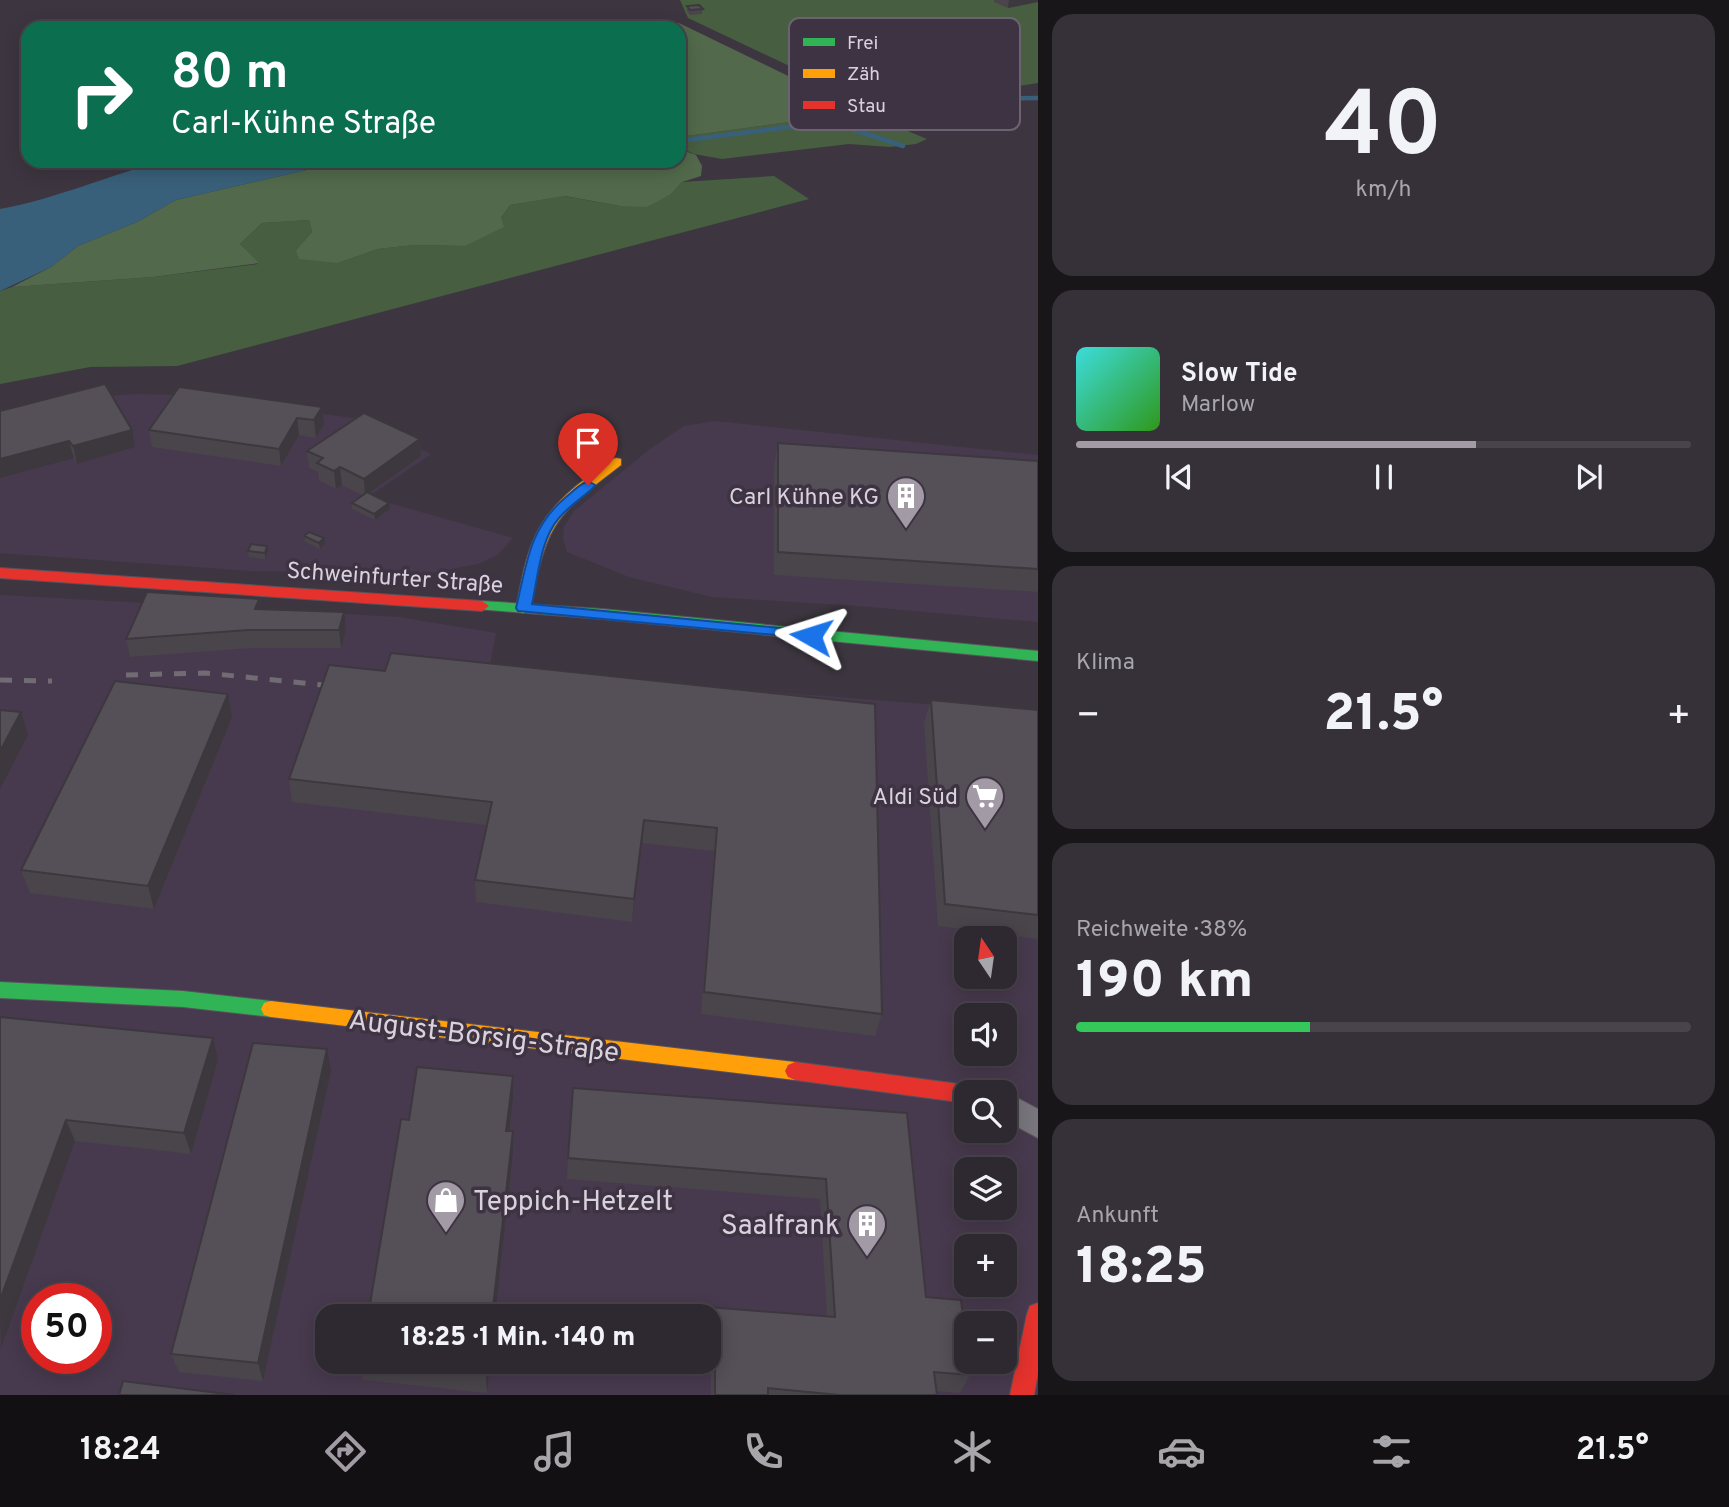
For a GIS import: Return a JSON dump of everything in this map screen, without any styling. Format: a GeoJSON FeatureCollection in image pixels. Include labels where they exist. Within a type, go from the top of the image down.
{"type":"FeatureCollection","features":[{"type":"Feature","properties":{"kind":"street"},"geometry":{"type":"LineString","coordinates":[[523,608],[545,527],[554,514],[616,462]]}},
{"type":"Feature","properties":{"kind":"street","name":"Schweinfurter Straße"},"geometry":{"type":"LineString","coordinates":[[0,573],[523,608],[1038,656]]}},
{"type":"Feature","properties":{"kind":"street","name":"August-Borsig-Straße"},"geometry":{"type":"LineString","coordinates":[[0,990],[183,999],[954,1091]]}},
{"type":"Feature","properties":{"kind":"street"},"geometry":{"type":"LineString","coordinates":[[1017,1112],[1037,1124]]}},
{"type":"Feature","properties":{"kind":"street"},"geometry":{"type":"LineString","coordinates":[[1022,1395],[1038,1314]]}},
{"type":"Feature","properties":{"kind":"shaded area"},"geometry":{"type":"Polygon","coordinates":[[[133,394],[182,395],[353,418],[431,454],[368,497],[513,538],[497,555],[478,564],[430,573],[252,571],[0,553],[0,422],[91,398],[133,394]]]}},
{"type":"Feature","properties":{"kind":"shaded area"},"geometry":{"type":"Polygon","coordinates":[[[715,421],[1038,455],[1038,622],[859,606],[712,597],[629,577],[567,552],[563,539],[564,527],[574,511],[650,449],[684,426],[715,421]]]}},
{"type":"Feature","properties":{"kind":"shaded area"},"geometry":{"type":"Polygon","coordinates":[[[0,595],[398,617],[496,633],[489,669],[1038,713],[1038,1395],[0,1395],[0,595]]]}},
{"type":"Feature","properties":{"kind":"green space"},"geometry":{"type":"Polygon","coordinates":[[[680,0],[1038,0],[1038,83],[1020,86],[1020,18],[789,18],[789,66],[688,18],[680,0]]]}},
{"type":"Feature","properties":{"kind":"green space"},"geometry":{"type":"Polygon","coordinates":[[[686,26],[789,76],[789,122],[686,136],[686,26]]]}},
{"type":"Feature","properties":{"kind":"green space"},"geometry":{"type":"Polygon","coordinates":[[[789,122],[789,130],[905,130],[927,139],[916,144],[890,147],[849,144],[722,159],[686,150],[686,136],[789,122]]]}},
{"type":"Feature","properties":{"kind":"green space"},"geometry":{"type":"Polygon","coordinates":[[[686,151],[696,155],[702,166],[701,176],[682,182],[671,194],[647,207],[620,206],[565,196],[510,205],[501,218],[504,227],[465,246],[414,245],[378,249],[338,263],[299,259],[296,250],[312,232],[309,220],[262,223],[240,244],[259,263],[153,277],[12,287],[51,267],[78,246],[137,222],[176,200],[315,168],[686,168],[686,151]]]}},
{"type":"Feature","properties":{"kind":"green space"},"geometry":{"type":"Polygon","coordinates":[[[774,176],[809,199],[177,366],[90,367],[0,384],[0,291],[12,287],[153,277],[258,264],[240,244],[262,223],[309,220],[312,232],[296,250],[338,263],[378,249],[414,245],[465,246],[501,218],[510,205],[564,196],[620,206],[671,194],[682,182],[774,176]]]}},
{"type":"Feature","properties":{"kind":"water"},"geometry":{"type":"Polygon","coordinates":[[[140,168],[315,168],[176,200],[137,222],[78,246],[51,267],[0,291],[0,209],[140,168]]]}},
{"type":"Feature","properties":{"kind":"building"},"geometry":{"type":"Polygon","coordinates":[[[699,5],[703,9],[690,10],[687,6],[699,5]]]}},
{"type":"Feature","properties":{"kind":"building"},"geometry":{"type":"Polygon","coordinates":[[[105,384],[132,430],[73,446],[69,441],[0,459],[0,411],[105,384]]]}},
{"type":"Feature","properties":{"kind":"building"},"geometry":{"type":"Polygon","coordinates":[[[179,387],[322,407],[314,420],[297,418],[279,449],[149,430],[179,387]]]}},
{"type":"Feature","properties":{"kind":"building"},"geometry":{"type":"Polygon","coordinates":[[[364,413],[420,439],[364,479],[340,467],[334,471],[317,463],[323,458],[307,451],[364,413]]]}},
{"type":"Feature","properties":{"kind":"building","name":"Carl Kühne KG"},"geometry":{"type":"Polygon","coordinates":[[[778,443],[1038,461],[1038,569],[778,552],[778,443]]]}},
{"type":"Feature","properties":{"kind":"building"},"geometry":{"type":"Polygon","coordinates":[[[367,492],[389,503],[374,514],[352,503],[367,492]]]}},
{"type":"Feature","properties":{"kind":"building"},"geometry":{"type":"Polygon","coordinates":[[[309,532],[324,538],[319,543],[304,536],[309,532]]]}},
{"type":"Feature","properties":{"kind":"building"},"geometry":{"type":"Polygon","coordinates":[[[251,544],[267,546],[265,553],[248,551],[251,544]]]}},
{"type":"Feature","properties":{"kind":"building"},"geometry":{"type":"Polygon","coordinates":[[[147,592],[259,599],[255,609],[344,612],[339,630],[248,630],[126,639],[147,592]]]}},
{"type":"Feature","properties":{"kind":"building"},"geometry":{"type":"Polygon","coordinates":[[[391,653],[875,704],[882,1014],[704,992],[717,828],[644,820],[634,899],[475,880],[492,802],[289,779],[329,665],[385,671],[391,653]]]}},
{"type":"Feature","properties":{"kind":"building"},"geometry":{"type":"Polygon","coordinates":[[[115,681],[228,694],[148,886],[21,870],[115,681]]]}},
{"type":"Feature","properties":{"kind":"building","name":"Aldi Süd"},"geometry":{"type":"Polygon","coordinates":[[[931,700],[1038,710],[1038,915],[945,904],[931,700]]]}},
{"type":"Feature","properties":{"kind":"building"},"geometry":{"type":"Polygon","coordinates":[[[0,710],[21,712],[0,751],[0,710]]]}},
{"type":"Feature","properties":{"kind":"building"},"geometry":{"type":"Polygon","coordinates":[[[0,1017],[213,1038],[184,1133],[66,1120],[0,1300],[0,1017]]]}},
{"type":"Feature","properties":{"kind":"building"},"geometry":{"type":"Polygon","coordinates":[[[253,1043],[327,1049],[258,1363],[171,1354],[253,1043]]]}},
{"type":"Feature","properties":{"kind":"building","name":"Teppich-Hetzelt"},"geometry":{"type":"Polygon","coordinates":[[[417,1067],[513,1076],[506,1131],[513,1131],[493,1304],[370,1304],[401,1119],[409,1120],[417,1067]]]}},
{"type":"Feature","properties":{"kind":"building","name":"Saalfrank"},"geometry":{"type":"Polygon","coordinates":[[[573,1088],[907,1113],[926,1297],[961,1300],[962,1311],[954,1311],[954,1374],[934,1372],[937,1395],[839,1395],[768,1388],[768,1395],[715,1395],[715,1374],[721,1374],[721,1308],[835,1317],[826,1179],[568,1158],[573,1088]]]}},
{"type":"Feature","properties":{"kind":"building"},"geometry":{"type":"Polygon","coordinates":[[[123,1381],[234,1395],[119,1395],[123,1381]]]}},
{"type":"Feature","properties":{"kind":"waterway"},"geometry":{"type":"LineString","coordinates":[[1020,98],[1038,98]]}},
{"type":"Feature","properties":{"kind":"waterway"},"geometry":{"type":"LineString","coordinates":[[686,140],[789,127]]}},
{"type":"Feature","properties":{"kind":"waterway"},"geometry":{"type":"LineString","coordinates":[[854,130],[903,146]]}},
{"type":"Feature","properties":{"kind":"railway"},"geometry":{"type":"LineString","coordinates":[[126,675],[206,673],[342,687]]}},
{"type":"Feature","properties":{"kind":"railway"},"geometry":{"type":"LineString","coordinates":[[0,680],[52,681]]}},
{"type":"Feature","properties":{"kind":"traffic: fast"},"geometry":{"type":"LineString","coordinates":[[482,606],[602,614],[1038,656]]}},
{"type":"Feature","properties":{"kind":"traffic: fast"},"geometry":{"type":"LineString","coordinates":[[0,990],[183,999],[271,1009]]}},
{"type":"Feature","properties":{"kind":"traffic: slow"},"geometry":{"type":"LineString","coordinates":[[523,608],[534,554],[547,524],[570,498],[616,462]]}},
{"type":"Feature","properties":{"kind":"traffic: slow"},"geometry":{"type":"LineString","coordinates":[[271,1009],[795,1071]]}},
{"type":"Feature","properties":{"kind":"traffic: jam"},"geometry":{"type":"LineString","coordinates":[[0,573],[482,606]]}},
{"type":"Feature","properties":{"kind":"traffic: jam"},"geometry":{"type":"LineString","coordinates":[[795,1071],[954,1092]]}},
{"type":"Feature","properties":{"kind":"traffic: jam"},"geometry":{"type":"LineString","coordinates":[[1022,1395],[1038,1314]]}},
{"type":"Feature","properties":{"kind":"place","name":"Carl Kühne KG"},"geometry":{"type":"Point","coordinates":[906,530]}},
{"type":"Feature","properties":{"kind":"place","name":"Aldi Süd"},"geometry":{"type":"Point","coordinates":[985,830]}},
{"type":"Feature","properties":{"kind":"place","name":"Teppich-Hetzelt"},"geometry":{"type":"Point","coordinates":[446,1234]}},
{"type":"Feature","properties":{"kind":"place","name":"Saalfrank"},"geometry":{"type":"Point","coordinates":[867,1258]}},
{"type":"Feature","properties":{"kind":"route"},"geometry":{"type":"LineString","coordinates":[[588,485],[554,514],[545,527],[523,608],[811,636]]}}]}
